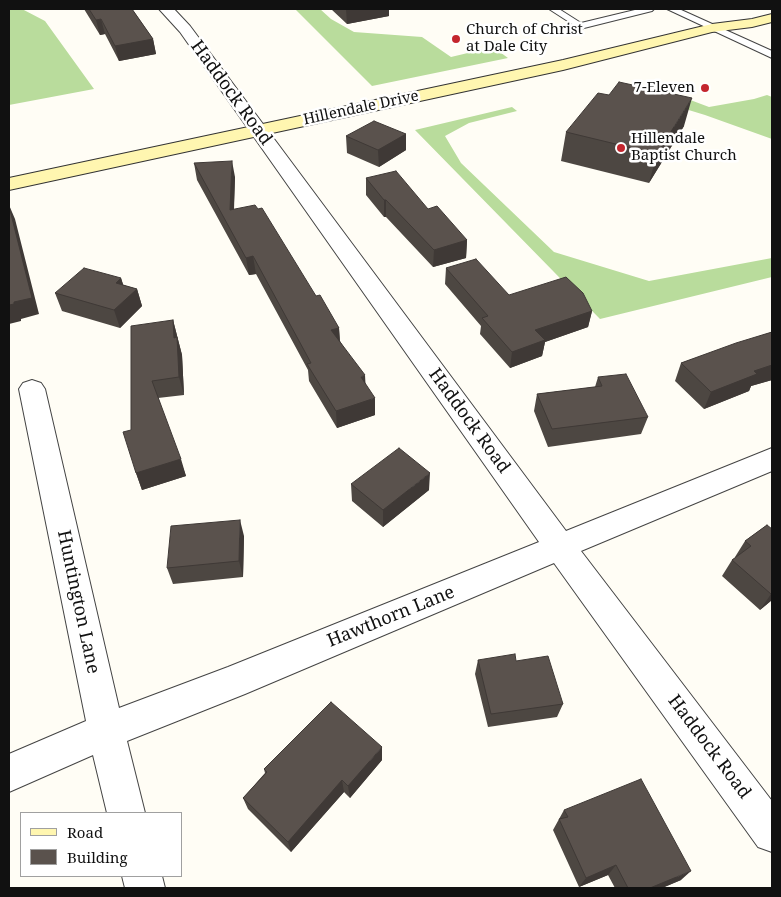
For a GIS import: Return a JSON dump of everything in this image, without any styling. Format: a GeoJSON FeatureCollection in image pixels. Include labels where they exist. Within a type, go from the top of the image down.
{"type":"FeatureCollection","features":[{"type":"Feature","properties":{"kind":"main road"},"geometry":{"type":"LineString","coordinates":[[712,28],[725,12]]}},
{"type":"Feature","properties":{"kind":"main road","name":"Hillendale Drive"},"geometry":{"type":"LineString","coordinates":[[9,184],[563,65],[712,28],[752,23],[772,18]]}},
{"type":"Feature","properties":{"kind":"street","name":"Haddock Road"},"geometry":{"type":"LineString","coordinates":[[166,9],[185,29],[560,547],[772,833]]}},
{"type":"Feature","properties":{"kind":"street","name":"Huntington Lane"},"geometry":{"type":"LineString","coordinates":[[32,389],[106,731],[126,812]]}},
{"type":"Feature","properties":{"kind":"street","name":"Hawthorn Lane"},"geometry":{"type":"LineString","coordinates":[[9,773],[106,731],[234,682],[772,459]]}},
{"type":"Feature","properties":{"kind":"lane"},"geometry":{"type":"LineString","coordinates":[[553,9],[580,26],[650,9]]}},
{"type":"Feature","properties":{"kind":"lane"},"geometry":{"type":"LineString","coordinates":[[672,9],[772,55]]}},
{"type":"Feature","properties":{"kind":"green space"},"geometry":{"type":"Polygon","coordinates":[[[9,9],[22,9],[45,21],[94,89],[9,105],[9,9]]]}},
{"type":"Feature","properties":{"kind":"green space"},"geometry":{"type":"Polygon","coordinates":[[[295,9],[320,9],[331,19],[354,32],[422,37],[451,57],[493,47],[508,58],[372,86],[295,9]]]}},
{"type":"Feature","properties":{"kind":"green space"},"geometry":{"type":"Polygon","coordinates":[[[661,89],[709,107],[767,95],[772,97],[772,139],[705,115],[646,97],[647,90],[661,89]]]}},
{"type":"Feature","properties":{"kind":"green space"},"geometry":{"type":"Polygon","coordinates":[[[512,107],[517,111],[469,123],[445,136],[461,163],[554,252],[649,281],[772,258],[772,277],[600,319],[415,130],[512,107]]]}},
{"type":"Feature","properties":{"kind":"building"},"geometry":{"type":"Polygon","coordinates":[[[89,9],[132,9],[153,39],[115,46],[101,19],[96,20],[89,9]]]}},
{"type":"Feature","properties":{"kind":"building"},"geometry":{"type":"Polygon","coordinates":[[[619,82],[692,98],[657,154],[566,132],[598,93],[609,95],[619,82]]]}},
{"type":"Feature","properties":{"kind":"building"},"geometry":{"type":"Polygon","coordinates":[[[374,121],[406,134],[378,150],[346,136],[374,121]]]}},
{"type":"Feature","properties":{"kind":"building"},"geometry":{"type":"Polygon","coordinates":[[[232,161],[230,210],[255,205],[258,209],[262,208],[316,296],[320,295],[339,328],[331,330],[365,375],[361,377],[375,398],[336,411],[307,364],[311,363],[253,256],[246,258],[194,163],[232,161]]]}},
{"type":"Feature","properties":{"kind":"building"},"geometry":{"type":"Polygon","coordinates":[[[396,171],[428,209],[437,206],[467,240],[434,250],[384,200],[366,178],[396,171]]]}},
{"type":"Feature","properties":{"kind":"building"},"geometry":{"type":"Polygon","coordinates":[[[9,206],[32,298],[9,305],[9,206]]]}},
{"type":"Feature","properties":{"kind":"building"},"geometry":{"type":"Polygon","coordinates":[[[476,259],[509,295],[566,277],[583,293],[592,311],[535,330],[545,340],[512,352],[482,318],[488,316],[446,268],[476,259]]]}},
{"type":"Feature","properties":{"kind":"building"},"geometry":{"type":"Polygon","coordinates":[[[84,268],[121,278],[116,283],[137,289],[114,310],[55,293],[84,268]]]}},
{"type":"Feature","properties":{"kind":"building"},"geometry":{"type":"Polygon","coordinates":[[[173,320],[174,338],[177,337],[179,377],[152,381],[181,459],[136,473],[123,432],[131,430],[131,326],[173,320]]]}},
{"type":"Feature","properties":{"kind":"building"},"geometry":{"type":"Polygon","coordinates":[[[772,332],[772,365],[754,371],[757,374],[711,392],[681,363],[736,343],[772,332]]]}},
{"type":"Feature","properties":{"kind":"building"},"geometry":{"type":"Polygon","coordinates":[[[626,374],[648,417],[552,429],[537,394],[602,386],[598,377],[626,374]]]}},
{"type":"Feature","properties":{"kind":"building"},"geometry":{"type":"Polygon","coordinates":[[[399,448],[430,473],[383,510],[351,484],[399,448]]]}},
{"type":"Feature","properties":{"kind":"building"},"geometry":{"type":"Polygon","coordinates":[[[240,520],[239,561],[167,568],[171,526],[240,520]]]}},
{"type":"Feature","properties":{"kind":"building"},"geometry":{"type":"Polygon","coordinates":[[[767,525],[772,529],[771,594],[732,560],[751,546],[745,541],[767,525]]]}},
{"type":"Feature","properties":{"kind":"building"},"geometry":{"type":"Polygon","coordinates":[[[515,654],[516,661],[548,656],[563,704],[491,714],[478,660],[515,654]]]}},
{"type":"Feature","properties":{"kind":"building"},"geometry":{"type":"Polygon","coordinates":[[[331,702],[382,747],[348,786],[342,780],[288,842],[243,798],[267,772],[264,769],[331,702]]]}},
{"type":"Feature","properties":{"kind":"building"},"geometry":{"type":"Polygon","coordinates":[[[641,779],[691,871],[650,888],[628,888],[616,865],[586,878],[559,819],[568,817],[564,810],[641,779]]]}},
{"type":"Feature","properties":{"kind":"place","name":"Church of Christ at Dale City"},"geometry":{"type":"Point","coordinates":[456,39]}},
{"type":"Feature","properties":{"kind":"place","name":"7-Eleven"},"geometry":{"type":"Point","coordinates":[705,88]}},
{"type":"Feature","properties":{"kind":"place","name":"Hillendale Baptist Church"},"geometry":{"type":"Point","coordinates":[621,148]}}]}
